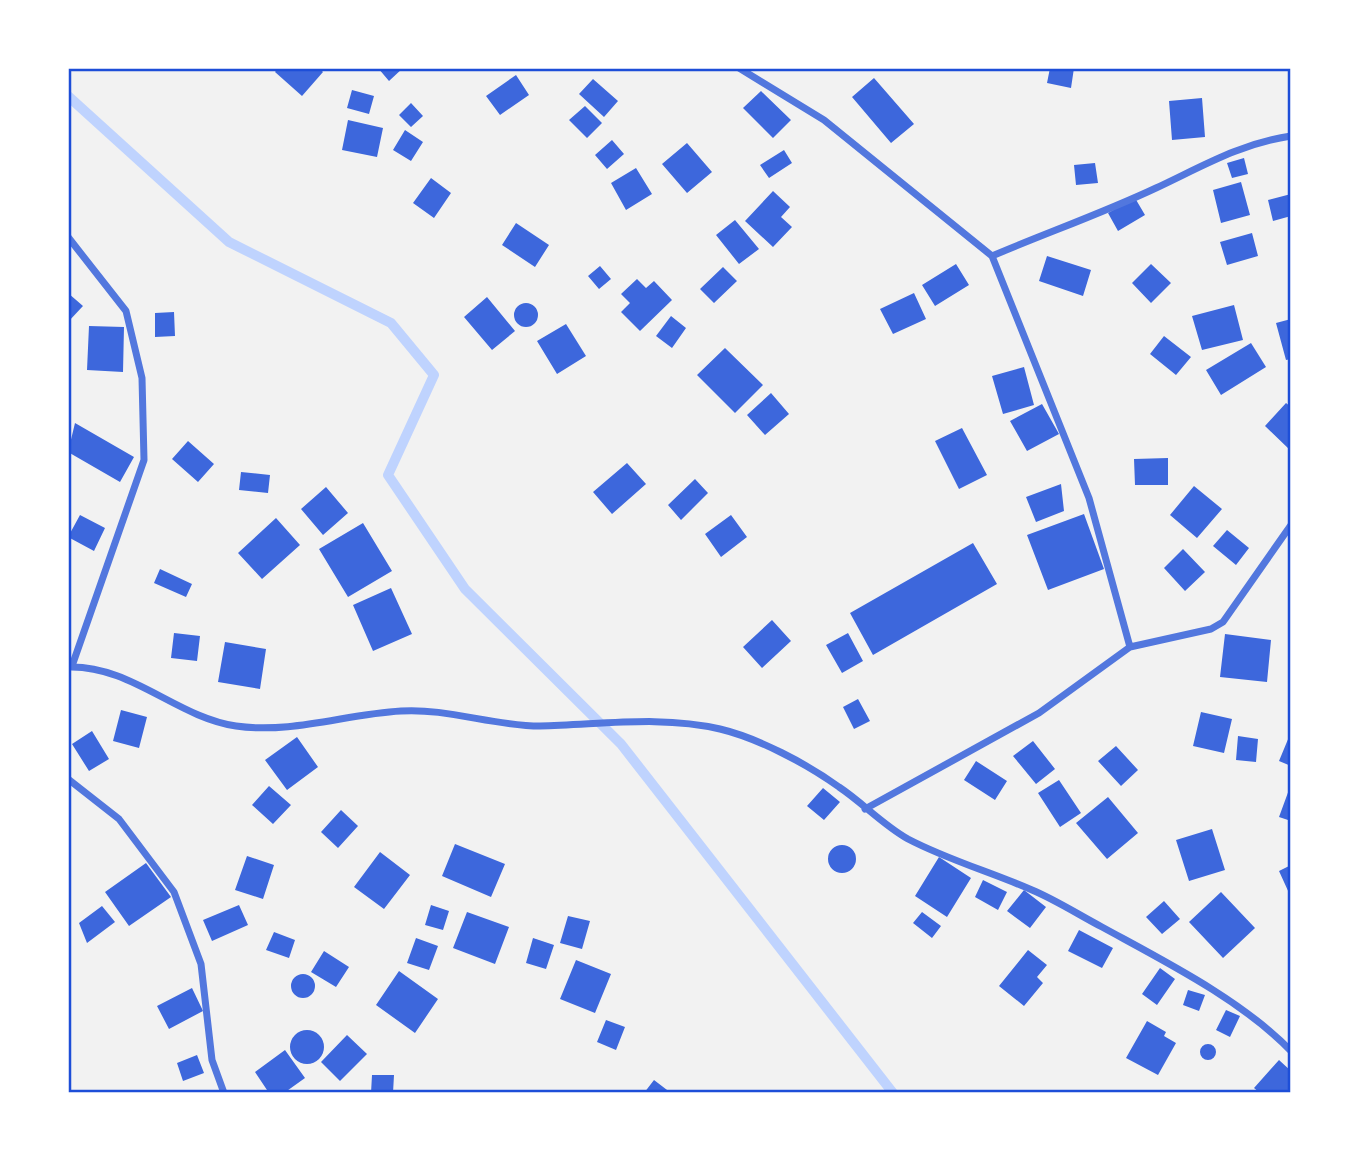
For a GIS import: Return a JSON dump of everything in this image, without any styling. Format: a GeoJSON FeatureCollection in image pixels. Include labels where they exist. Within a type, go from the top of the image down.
{"type":"FeatureCollection","features":[{"type":"Feature","properties":{"kind":"street"},"geometry":{"type":"LineString","coordinates":[[739,68],[824,120],[992,256],[1089,498],[1130,647]]}},
{"type":"Feature","properties":{"kind":"street"},"geometry":{"type":"LineString","coordinates":[[992,256],[1155,189],[1219,156],[1267,140],[1291,136]]}},
{"type":"Feature","properties":{"kind":"street"},"geometry":{"type":"LineString","coordinates":[[68,237],[126,310],[142,378],[144,460],[70,666],[99,668],[135,682],[197,713],[235,726],[303,726],[403,710],[539,726],[598,721],[720,729],[792,758],[841,788],[906,838],[1032,890],[1127,941],[1199,983],[1273,1033],[1291,1051]]}},
{"type":"Feature","properties":{"kind":"street"},"geometry":{"type":"LineString","coordinates":[[864,808],[1039,713],[1130,647],[1211,629],[1223,622],[1291,525]]}},
{"type":"Feature","properties":{"kind":"street"},"geometry":{"type":"LineString","coordinates":[[68,779],[119,820],[174,892],[201,964],[212,1060],[224,1093]]}},
{"type":"Feature","properties":{"kind":"building"},"geometry":{"type":"Polygon","coordinates":[[[278,68],[319,68],[323,72],[302,96],[275,72],[278,68]]]}},
{"type":"Feature","properties":{"kind":"building"},"geometry":{"type":"Polygon","coordinates":[[[378,68],[403,68],[389,81],[378,68]]]}},
{"type":"Feature","properties":{"kind":"building"},"geometry":{"type":"Polygon","coordinates":[[[1050,68],[1074,68],[1071,88],[1047,83],[1050,68]]]}},
{"type":"Feature","properties":{"kind":"building"},"geometry":{"type":"Polygon","coordinates":[[[516,75],[529,95],[500,115],[486,96],[516,75]]]}},
{"type":"Feature","properties":{"kind":"building"},"geometry":{"type":"Polygon","coordinates":[[[874,78],[914,124],[891,143],[852,97],[874,78]]]}},
{"type":"Feature","properties":{"kind":"building"},"geometry":{"type":"Polygon","coordinates":[[[593,79],[618,101],[604,117],[579,94],[593,79]]]}},
{"type":"Feature","properties":{"kind":"building"},"geometry":{"type":"Polygon","coordinates":[[[352,90],[374,96],[369,114],[347,108],[352,90]]]}},
{"type":"Feature","properties":{"kind":"building"},"geometry":{"type":"Polygon","coordinates":[[[761,91],[791,120],[773,138],[743,108],[761,91]]]}},
{"type":"Feature","properties":{"kind":"building"},"geometry":{"type":"Polygon","coordinates":[[[1202,98],[1205,137],[1172,140],[1169,101],[1202,98]]]}},
{"type":"Feature","properties":{"kind":"building"},"geometry":{"type":"Polygon","coordinates":[[[411,103],[423,116],[411,127],[399,115],[411,103]]]}},
{"type":"Feature","properties":{"kind":"building"},"geometry":{"type":"Polygon","coordinates":[[[585,106],[602,123],[587,138],[569,120],[585,106]]]}},
{"type":"Feature","properties":{"kind":"building"},"geometry":{"type":"Polygon","coordinates":[[[348,120],[383,128],[377,157],[342,150],[348,120]]]}},
{"type":"Feature","properties":{"kind":"building"},"geometry":{"type":"Polygon","coordinates":[[[405,130],[423,142],[411,161],[393,150],[405,130]]]}},
{"type":"Feature","properties":{"kind":"building"},"geometry":{"type":"Polygon","coordinates":[[[612,140],[624,154],[607,169],[595,155],[612,140]]]}},
{"type":"Feature","properties":{"kind":"building"},"geometry":{"type":"Polygon","coordinates":[[[687,143],[712,172],[687,193],[662,164],[687,143]]]}},
{"type":"Feature","properties":{"kind":"building"},"geometry":{"type":"Polygon","coordinates":[[[784,150],[792,163],[769,178],[760,165],[784,150]]]}},
{"type":"Feature","properties":{"kind":"building"},"geometry":{"type":"Polygon","coordinates":[[[1244,158],[1248,174],[1232,178],[1227,163],[1244,158]]]}},
{"type":"Feature","properties":{"kind":"building"},"geometry":{"type":"Polygon","coordinates":[[[1095,163],[1098,183],[1076,185],[1074,165],[1095,163]]]}},
{"type":"Feature","properties":{"kind":"building"},"geometry":{"type":"Polygon","coordinates":[[[636,168],[652,194],[626,210],[611,183],[636,168]]]}},
{"type":"Feature","properties":{"kind":"building"},"geometry":{"type":"Polygon","coordinates":[[[431,178],[451,193],[434,218],[413,203],[431,178]]]}},
{"type":"Feature","properties":{"kind":"building"},"geometry":{"type":"Polygon","coordinates":[[[1241,182],[1250,215],[1221,223],[1213,190],[1241,182]]]}},
{"type":"Feature","properties":{"kind":"building"},"geometry":{"type":"Polygon","coordinates":[[[773,191],[790,207],[781,217],[792,227],[773,247],[745,221],[773,191]]]}},
{"type":"Feature","properties":{"kind":"building"},"geometry":{"type":"Polygon","coordinates":[[[1291,194],[1291,216],[1273,221],[1268,200],[1291,194]]]}},
{"type":"Feature","properties":{"kind":"building"},"geometry":{"type":"Polygon","coordinates":[[[1135,198],[1145,215],[1118,231],[1108,213],[1135,198]]]}},
{"type":"Feature","properties":{"kind":"building"},"geometry":{"type":"Polygon","coordinates":[[[735,220],[759,249],[739,264],[716,235],[735,220]]]}},
{"type":"Feature","properties":{"kind":"building"},"geometry":{"type":"Polygon","coordinates":[[[516,223],[549,245],[535,267],[502,245],[516,223]]]}},
{"type":"Feature","properties":{"kind":"building"},"geometry":{"type":"Polygon","coordinates":[[[1252,233],[1258,256],[1227,265],[1220,242],[1252,233]]]}},
{"type":"Feature","properties":{"kind":"building"},"geometry":{"type":"Polygon","coordinates":[[[1047,256],[1091,270],[1083,296],[1039,281],[1047,256]]]}},
{"type":"Feature","properties":{"kind":"building"},"geometry":{"type":"Polygon","coordinates":[[[956,264],[969,285],[935,306],[922,285],[956,264]]]}},
{"type":"Feature","properties":{"kind":"building"},"geometry":{"type":"Polygon","coordinates":[[[1151,264],[1171,283],[1151,303],[1132,283],[1151,264]]]}},
{"type":"Feature","properties":{"kind":"building"},"geometry":{"type":"Polygon","coordinates":[[[600,266],[611,279],[599,289],[588,276],[600,266]]]}},
{"type":"Feature","properties":{"kind":"building"},"geometry":{"type":"Polygon","coordinates":[[[723,267],[737,281],[714,303],[700,289],[723,267]]]}},
{"type":"Feature","properties":{"kind":"building"},"geometry":{"type":"Polygon","coordinates":[[[637,279],[646,288],[654,281],[672,300],[640,331],[621,312],[630,303],[621,294],[637,279]]]}},
{"type":"Feature","properties":{"kind":"building"},"geometry":{"type":"Polygon","coordinates":[[[68,293],[83,306],[68,322],[68,293]]]}},
{"type":"Feature","properties":{"kind":"building"},"geometry":{"type":"Polygon","coordinates":[[[914,293],[926,319],[893,334],[880,309],[914,293]]]}},
{"type":"Feature","properties":{"kind":"building"},"geometry":{"type":"Polygon","coordinates":[[[487,297],[515,331],[492,350],[464,317],[487,297]]]}},
{"type":"Feature","properties":{"kind":"building"},"geometry":{"type":"Polygon","coordinates":[[[526,303],[535,306],[538,315],[535,324],[526,327],[517,324],[514,315],[517,306],[526,303]]]}},
{"type":"Feature","properties":{"kind":"building"},"geometry":{"type":"Polygon","coordinates":[[[1234,305],[1243,340],[1202,350],[1192,316],[1234,305]]]}},
{"type":"Feature","properties":{"kind":"building"},"geometry":{"type":"Polygon","coordinates":[[[174,312],[175,336],[155,337],[155,313],[174,312]]]}},
{"type":"Feature","properties":{"kind":"building"},"geometry":{"type":"Polygon","coordinates":[[[671,316],[686,328],[672,348],[656,336],[671,316]]]}},
{"type":"Feature","properties":{"kind":"building"},"geometry":{"type":"Polygon","coordinates":[[[1291,319],[1291,359],[1286,360],[1276,323],[1291,319]]]}},
{"type":"Feature","properties":{"kind":"building"},"geometry":{"type":"Polygon","coordinates":[[[566,324],[586,356],[557,374],[537,341],[566,324]]]}},
{"type":"Feature","properties":{"kind":"building"},"geometry":{"type":"Polygon","coordinates":[[[89,326],[124,327],[123,372],[87,370],[89,326]]]}},
{"type":"Feature","properties":{"kind":"building"},"geometry":{"type":"Polygon","coordinates":[[[1164,336],[1191,357],[1176,375],[1150,354],[1164,336]]]}},
{"type":"Feature","properties":{"kind":"building"},"geometry":{"type":"Polygon","coordinates":[[[1251,343],[1266,367],[1221,395],[1206,370],[1251,343]]]}},
{"type":"Feature","properties":{"kind":"building"},"geometry":{"type":"Polygon","coordinates":[[[725,348],[763,385],[735,413],[697,375],[725,348]]]}},
{"type":"Feature","properties":{"kind":"building"},"geometry":{"type":"Polygon","coordinates":[[[1024,367],[1034,405],[1003,414],[992,376],[1024,367]]]}},
{"type":"Feature","properties":{"kind":"building"},"geometry":{"type":"Polygon","coordinates":[[[771,393],[789,414],[765,435],[747,415],[771,393]]]}},
{"type":"Feature","properties":{"kind":"building"},"geometry":{"type":"Polygon","coordinates":[[[1286,403],[1291,407],[1291,451],[1265,426],[1286,403]]]}},
{"type":"Feature","properties":{"kind":"building"},"geometry":{"type":"Polygon","coordinates":[[[1042,404],[1059,434],[1027,451],[1010,421],[1042,404]]]}},
{"type":"Feature","properties":{"kind":"building"},"geometry":{"type":"Polygon","coordinates":[[[75,423],[134,457],[120,482],[68,452],[75,423]]]}},
{"type":"Feature","properties":{"kind":"building"},"geometry":{"type":"Polygon","coordinates":[[[962,428],[987,475],[959,489],[935,441],[962,428]]]}},
{"type":"Feature","properties":{"kind":"building"},"geometry":{"type":"Polygon","coordinates":[[[188,441],[214,464],[198,482],[172,459],[188,441]]]}},
{"type":"Feature","properties":{"kind":"building"},"geometry":{"type":"Polygon","coordinates":[[[1168,458],[1168,485],[1135,485],[1134,459],[1168,458]]]}},
{"type":"Feature","properties":{"kind":"building"},"geometry":{"type":"Polygon","coordinates":[[[627,463],[646,484],[612,514],[593,492],[627,463]]]}},
{"type":"Feature","properties":{"kind":"building"},"geometry":{"type":"Polygon","coordinates":[[[241,472],[270,475],[268,493],[239,490],[241,472]]]}},
{"type":"Feature","properties":{"kind":"building"},"geometry":{"type":"Polygon","coordinates":[[[695,479],[708,493],[681,520],[668,505],[695,479]]]}},
{"type":"Feature","properties":{"kind":"building"},"geometry":{"type":"Polygon","coordinates":[[[1061,484],[1064,511],[1036,522],[1026,497],[1061,484]]]}},
{"type":"Feature","properties":{"kind":"building"},"geometry":{"type":"Polygon","coordinates":[[[1194,486],[1222,509],[1197,538],[1170,515],[1194,486]]]}},
{"type":"Feature","properties":{"kind":"building"},"geometry":{"type":"Polygon","coordinates":[[[326,487],[348,513],[323,535],[301,509],[326,487]]]}},
{"type":"Feature","properties":{"kind":"building"},"geometry":{"type":"Polygon","coordinates":[[[1084,514],[1104,569],[1048,590],[1027,535],[1084,514]]]}},
{"type":"Feature","properties":{"kind":"building"},"geometry":{"type":"Polygon","coordinates":[[[80,515],[105,528],[94,551],[68,537],[80,515]]]}},
{"type":"Feature","properties":{"kind":"building"},"geometry":{"type":"Polygon","coordinates":[[[731,515],[747,537],[721,557],[705,534],[731,515]]]}},
{"type":"Feature","properties":{"kind":"building"},"geometry":{"type":"Polygon","coordinates":[[[276,518],[300,545],[262,579],[238,553],[276,518]]]}},
{"type":"Feature","properties":{"kind":"building"},"geometry":{"type":"Polygon","coordinates":[[[363,523],[392,571],[348,597],[319,549],[363,523]]]}},
{"type":"Feature","properties":{"kind":"building"},"geometry":{"type":"Polygon","coordinates":[[[1227,530],[1249,548],[1236,565],[1213,546],[1227,530]]]}},
{"type":"Feature","properties":{"kind":"building"},"geometry":{"type":"Polygon","coordinates":[[[973,543],[997,584],[873,655],[850,613],[973,543]]]}},
{"type":"Feature","properties":{"kind":"building"},"geometry":{"type":"Polygon","coordinates":[[[1183,549],[1205,572],[1185,591],[1164,568],[1183,549]]]}},
{"type":"Feature","properties":{"kind":"building"},"geometry":{"type":"Polygon","coordinates":[[[160,569],[192,584],[186,597],[154,583],[160,569]]]}},
{"type":"Feature","properties":{"kind":"building"},"geometry":{"type":"Polygon","coordinates":[[[391,588],[412,634],[373,651],[353,605],[391,588]]]}},
{"type":"Feature","properties":{"kind":"building"},"geometry":{"type":"Polygon","coordinates":[[[772,620],[791,641],[762,668],[743,647],[772,620]]]}},
{"type":"Feature","properties":{"kind":"building"},"geometry":{"type":"Polygon","coordinates":[[[174,633],[200,636],[197,661],[171,658],[174,633]]]}},
{"type":"Feature","properties":{"kind":"building"},"geometry":{"type":"Polygon","coordinates":[[[848,633],[863,661],[842,673],[826,645],[848,633]]]}},
{"type":"Feature","properties":{"kind":"building"},"geometry":{"type":"Polygon","coordinates":[[[1225,634],[1271,640],[1267,682],[1220,677],[1225,634]]]}},
{"type":"Feature","properties":{"kind":"building"},"geometry":{"type":"Polygon","coordinates":[[[225,642],[266,649],[260,689],[218,682],[225,642]]]}},
{"type":"Feature","properties":{"kind":"building"},"geometry":{"type":"Polygon","coordinates":[[[858,699],[870,721],[854,729],[843,707],[858,699]]]}},
{"type":"Feature","properties":{"kind":"building"},"geometry":{"type":"Polygon","coordinates":[[[121,710],[147,717],[139,748],[113,741],[121,710]]]}},
{"type":"Feature","properties":{"kind":"building"},"geometry":{"type":"Polygon","coordinates":[[[1201,712],[1232,719],[1224,753],[1193,746],[1201,712]]]}},
{"type":"Feature","properties":{"kind":"building"},"geometry":{"type":"Polygon","coordinates":[[[92,731],[109,759],[89,771],[72,744],[92,731]]]}},
{"type":"Feature","properties":{"kind":"building"},"geometry":{"type":"Polygon","coordinates":[[[1291,732],[1291,766],[1279,761],[1291,732]]]}},
{"type":"Feature","properties":{"kind":"building"},"geometry":{"type":"Polygon","coordinates":[[[1238,736],[1258,739],[1256,762],[1236,760],[1238,736]]]}},
{"type":"Feature","properties":{"kind":"building"},"geometry":{"type":"Polygon","coordinates":[[[297,737],[318,767],[287,790],[265,760],[297,737]]]}},
{"type":"Feature","properties":{"kind":"building"},"geometry":{"type":"Polygon","coordinates":[[[1033,741],[1055,769],[1036,784],[1013,756],[1033,741]]]}},
{"type":"Feature","properties":{"kind":"building"},"geometry":{"type":"Polygon","coordinates":[[[1116,746],[1138,770],[1121,786],[1098,761],[1116,746]]]}},
{"type":"Feature","properties":{"kind":"building"},"geometry":{"type":"Polygon","coordinates":[[[976,761],[1007,781],[995,800],[964,780],[976,761]]]}},
{"type":"Feature","properties":{"kind":"building"},"geometry":{"type":"Polygon","coordinates":[[[1059,780],[1081,813],[1060,827],[1038,793],[1059,780]]]}},
{"type":"Feature","properties":{"kind":"building"},"geometry":{"type":"Polygon","coordinates":[[[269,786],[291,805],[273,824],[252,805],[269,786]]]}},
{"type":"Feature","properties":{"kind":"building"},"geometry":{"type":"Polygon","coordinates":[[[1291,787],[1291,821],[1279,817],[1291,787]]]}},
{"type":"Feature","properties":{"kind":"building"},"geometry":{"type":"Polygon","coordinates":[[[823,788],[840,802],[824,820],[807,806],[823,788]]]}},
{"type":"Feature","properties":{"kind":"building"},"geometry":{"type":"Polygon","coordinates":[[[1108,797],[1138,833],[1107,859],[1076,823],[1108,797]]]}},
{"type":"Feature","properties":{"kind":"building"},"geometry":{"type":"Polygon","coordinates":[[[341,810],[358,826],[338,848],[321,832],[341,810]]]}},
{"type":"Feature","properties":{"kind":"building"},"geometry":{"type":"Polygon","coordinates":[[[1212,829],[1225,870],[1189,881],[1176,840],[1212,829]]]}},
{"type":"Feature","properties":{"kind":"building"},"geometry":{"type":"Polygon","coordinates":[[[455,844],[505,864],[491,897],[442,876],[455,844]]]}},
{"type":"Feature","properties":{"kind":"building"},"geometry":{"type":"Polygon","coordinates":[[[842,845],[852,849],[856,859],[852,869],[842,873],[832,869],[828,859],[832,849],[842,845]]]}},
{"type":"Feature","properties":{"kind":"building"},"geometry":{"type":"Polygon","coordinates":[[[380,852],[410,875],[384,909],[354,887],[380,852]]]}},
{"type":"Feature","properties":{"kind":"building"},"geometry":{"type":"Polygon","coordinates":[[[247,856],[274,865],[263,899],[235,890],[247,856]]]}},
{"type":"Feature","properties":{"kind":"building"},"geometry":{"type":"Polygon","coordinates":[[[939,857],[971,878],[947,917],[915,896],[939,857]]]}},
{"type":"Feature","properties":{"kind":"building"},"geometry":{"type":"Polygon","coordinates":[[[146,863],[171,897],[129,926],[105,892],[146,863]]]}},
{"type":"Feature","properties":{"kind":"building"},"geometry":{"type":"Polygon","coordinates":[[[1291,865],[1291,892],[1289,893],[1279,871],[1291,865]]]}},
{"type":"Feature","properties":{"kind":"building"},"geometry":{"type":"Polygon","coordinates":[[[983,880],[1007,892],[998,910],[975,897],[983,880]]]}},
{"type":"Feature","properties":{"kind":"building"},"geometry":{"type":"Polygon","coordinates":[[[1024,890],[1046,907],[1030,928],[1007,911],[1024,890]]]}},
{"type":"Feature","properties":{"kind":"building"},"geometry":{"type":"Polygon","coordinates":[[[1221,892],[1255,928],[1223,958],[1189,922],[1221,892]]]}},
{"type":"Feature","properties":{"kind":"building"},"geometry":{"type":"Polygon","coordinates":[[[1164,901],[1180,919],[1162,934],[1146,917],[1164,901]]]}},
{"type":"Feature","properties":{"kind":"building"},"geometry":{"type":"Polygon","coordinates":[[[239,905],[248,925],[212,941],[203,920],[239,905]]]}},
{"type":"Feature","properties":{"kind":"building"},"geometry":{"type":"Polygon","coordinates":[[[431,905],[449,911],[443,930],[425,925],[431,905]]]}},
{"type":"Feature","properties":{"kind":"building"},"geometry":{"type":"Polygon","coordinates":[[[102,906],[115,922],[87,943],[79,923],[102,906]]]}},
{"type":"Feature","properties":{"kind":"building"},"geometry":{"type":"Polygon","coordinates":[[[467,912],[509,927],[495,964],[453,948],[467,912]]]}},
{"type":"Feature","properties":{"kind":"building"},"geometry":{"type":"Polygon","coordinates":[[[922,912],[941,926],[932,938],[913,923],[922,912]]]}},
{"type":"Feature","properties":{"kind":"building"},"geometry":{"type":"Polygon","coordinates":[[[568,916],[590,921],[582,949],[560,943],[568,916]]]}},
{"type":"Feature","properties":{"kind":"building"},"geometry":{"type":"Polygon","coordinates":[[[1079,930],[1113,948],[1102,968],[1068,951],[1079,930]]]}},
{"type":"Feature","properties":{"kind":"building"},"geometry":{"type":"Polygon","coordinates":[[[274,932],[295,940],[289,958],[266,950],[274,932]]]}},
{"type":"Feature","properties":{"kind":"building"},"geometry":{"type":"Polygon","coordinates":[[[416,938],[438,946],[429,970],[407,963],[416,938]]]}},
{"type":"Feature","properties":{"kind":"building"},"geometry":{"type":"Polygon","coordinates":[[[533,938],[554,945],[546,969],[526,963],[533,938]]]}},
{"type":"Feature","properties":{"kind":"building"},"geometry":{"type":"Polygon","coordinates":[[[1028,950],[1047,965],[1037,977],[1043,983],[1024,1006],[999,986],[1028,950]]]}},
{"type":"Feature","properties":{"kind":"building"},"geometry":{"type":"Polygon","coordinates":[[[324,951],[349,967],[336,987],[311,972],[324,951]]]}},
{"type":"Feature","properties":{"kind":"building"},"geometry":{"type":"Polygon","coordinates":[[[576,960],[611,974],[595,1013],[560,999],[576,960]]]}},
{"type":"Feature","properties":{"kind":"building"},"geometry":{"type":"Polygon","coordinates":[[[1160,968],[1175,979],[1157,1005],[1142,994],[1160,968]]]}},
{"type":"Feature","properties":{"kind":"building"},"geometry":{"type":"Polygon","coordinates":[[[399,971],[438,999],[415,1033],[376,1005],[399,971]]]}},
{"type":"Feature","properties":{"kind":"building"},"geometry":{"type":"Polygon","coordinates":[[[298,974],[308,974],[315,981],[315,991],[308,998],[298,998],[291,991],[291,981],[298,974]]]}},
{"type":"Feature","properties":{"kind":"building"},"geometry":{"type":"Polygon","coordinates":[[[192,988],[203,1011],[169,1029],[157,1006],[192,988]]]}},
{"type":"Feature","properties":{"kind":"building"},"geometry":{"type":"Polygon","coordinates":[[[1188,990],[1205,995],[1199,1011],[1183,1005],[1188,990]]]}},
{"type":"Feature","properties":{"kind":"building"},"geometry":{"type":"Polygon","coordinates":[[[1226,1010],[1240,1016],[1230,1037],[1216,1030],[1226,1010]]]}},
{"type":"Feature","properties":{"kind":"building"},"geometry":{"type":"Polygon","coordinates":[[[606,1020],[625,1027],[616,1050],[597,1042],[606,1020]]]}},
{"type":"Feature","properties":{"kind":"building"},"geometry":{"type":"Polygon","coordinates":[[[1147,1021],[1166,1032],[1164,1036],[1176,1043],[1158,1075],[1126,1058],[1147,1021]]]}},
{"type":"Feature","properties":{"kind":"building"},"geometry":{"type":"Polygon","coordinates":[[[307,1030],[319,1035],[324,1047],[319,1059],[307,1064],[295,1059],[290,1047],[295,1035],[307,1030]]]}},
{"type":"Feature","properties":{"kind":"building"},"geometry":{"type":"Polygon","coordinates":[[[347,1035],[367,1054],[340,1081],[321,1062],[347,1035]]]}},
{"type":"Feature","properties":{"kind":"building"},"geometry":{"type":"Polygon","coordinates":[[[1205,1044],[1211,1044],[1216,1052],[1214,1058],[1205,1060],[1200,1055],[1200,1049],[1205,1044]]]}},
{"type":"Feature","properties":{"kind":"building"},"geometry":{"type":"Polygon","coordinates":[[[285,1050],[305,1078],[284,1093],[269,1093],[255,1072],[285,1050]]]}},
{"type":"Feature","properties":{"kind":"building"},"geometry":{"type":"Polygon","coordinates":[[[197,1055],[204,1073],[183,1081],[177,1063],[197,1055]]]}},
{"type":"Feature","properties":{"kind":"building"},"geometry":{"type":"Polygon","coordinates":[[[1279,1060],[1291,1071],[1291,1093],[1260,1093],[1254,1088],[1279,1060]]]}},
{"type":"Feature","properties":{"kind":"building"},"geometry":{"type":"Polygon","coordinates":[[[372,1075],[394,1075],[393,1093],[371,1093],[372,1075]]]}},
{"type":"Feature","properties":{"kind":"building"},"geometry":{"type":"Polygon","coordinates":[[[654,1080],[671,1093],[644,1093],[654,1080]]]}},
{"type":"Feature","properties":{"kind":"waterway"},"geometry":{"type":"LineString","coordinates":[[68,96],[229,242],[391,323],[434,375],[388,475],[465,589],[621,744],[893,1093]]}}]}
